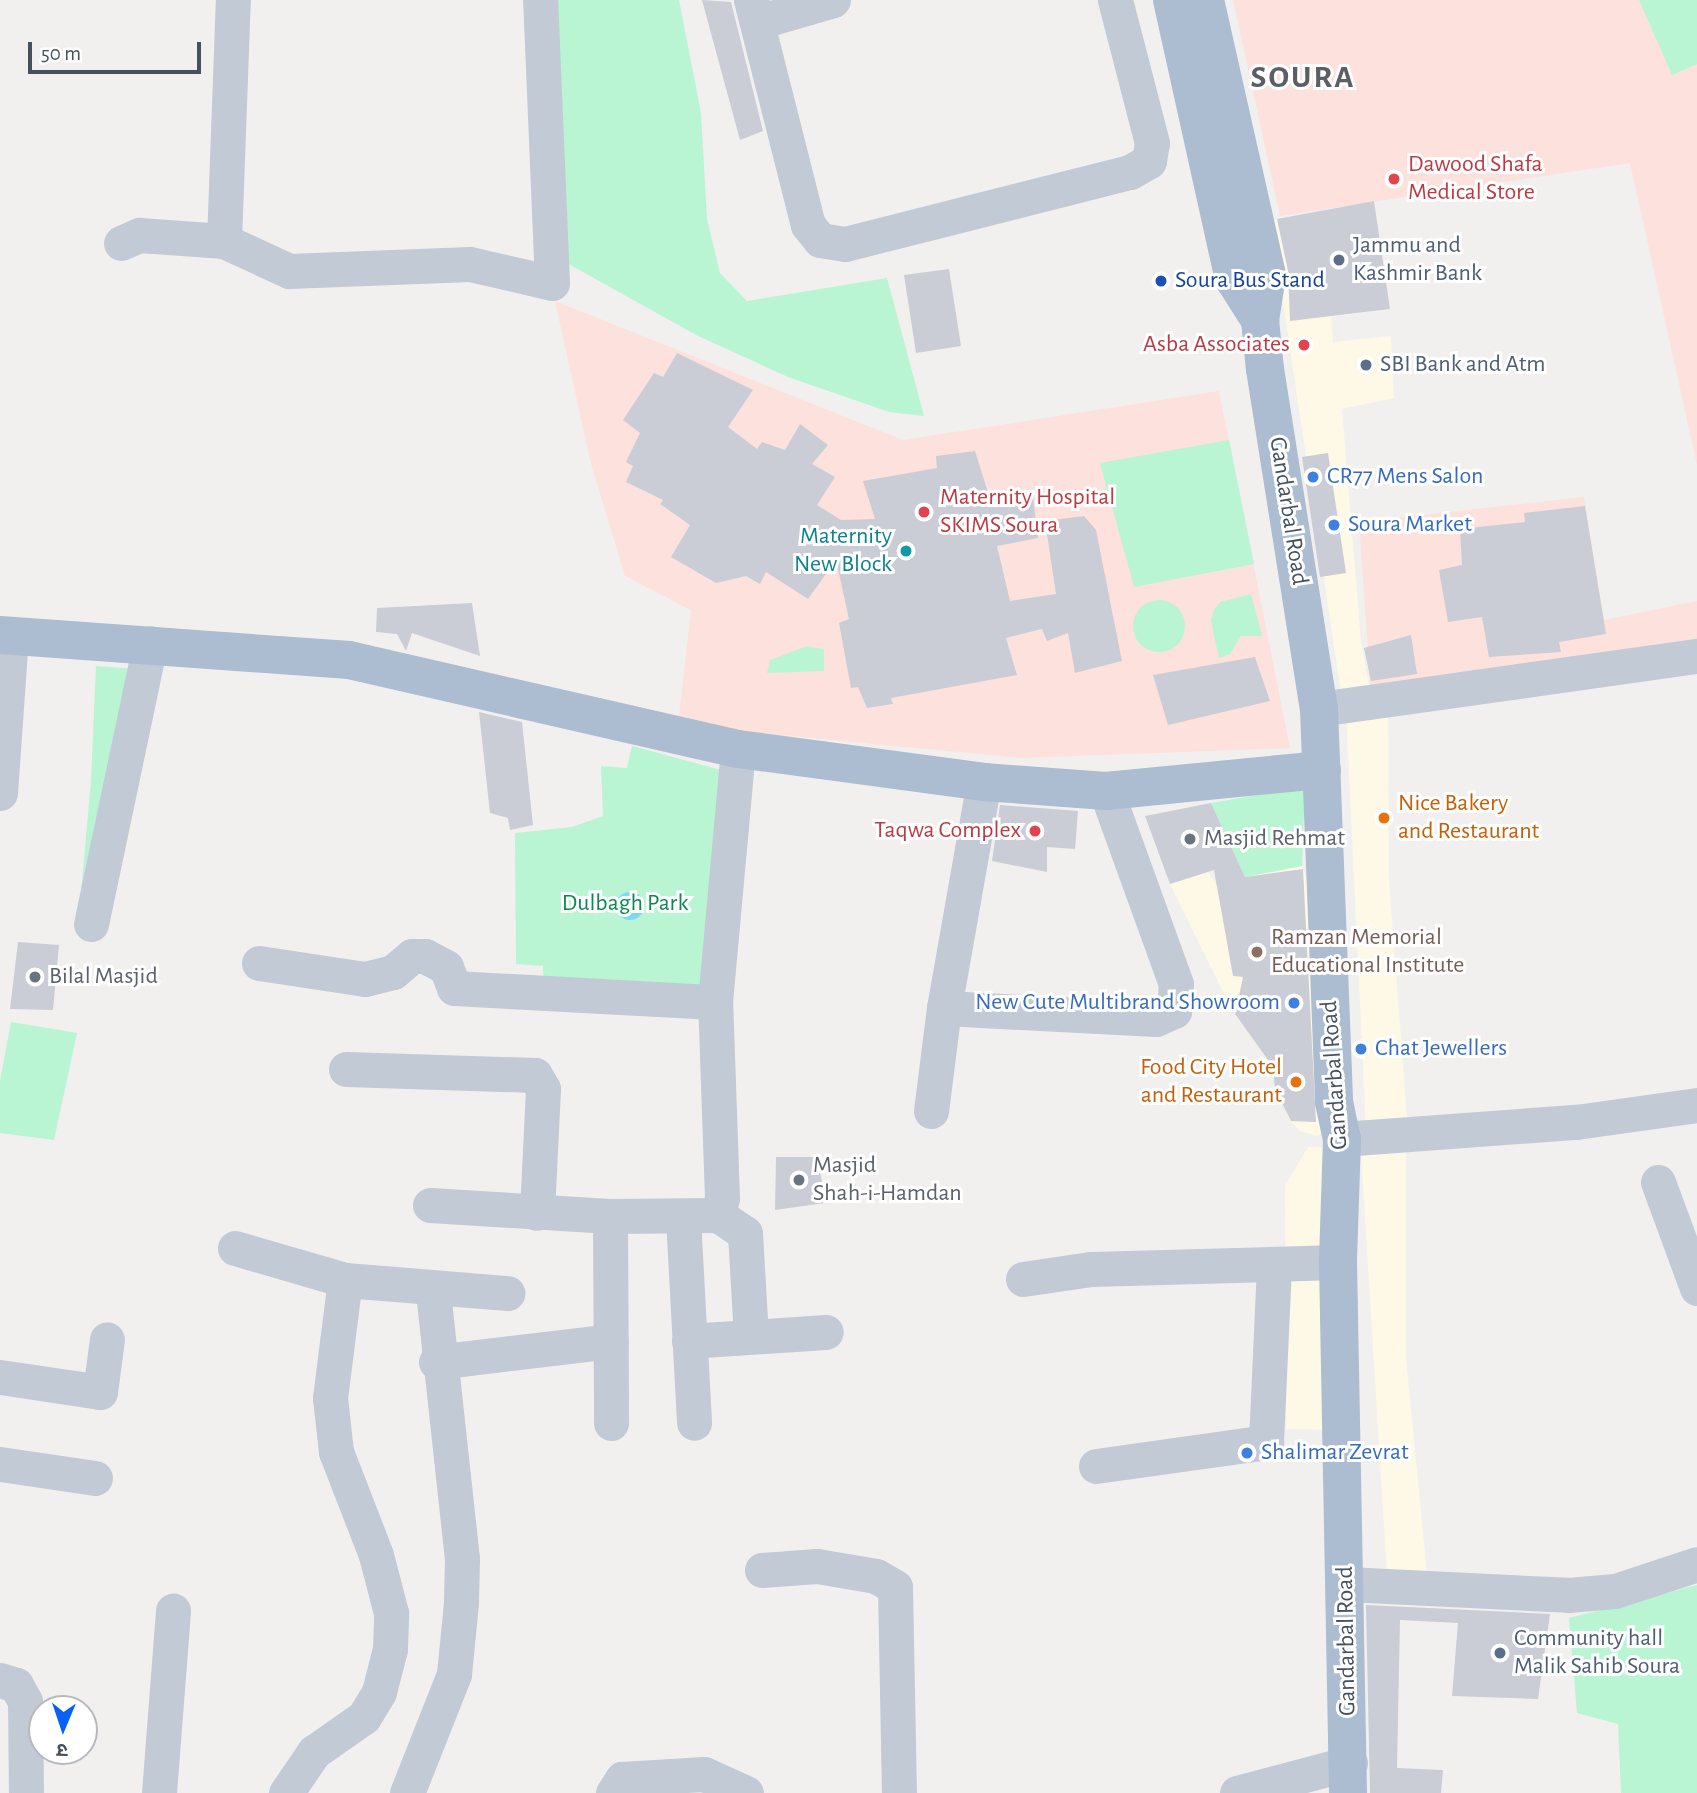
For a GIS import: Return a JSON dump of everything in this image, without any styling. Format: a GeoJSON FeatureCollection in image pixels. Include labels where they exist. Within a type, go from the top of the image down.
{"type":"FeatureCollection","features":[{"type":"Feature","properties":{"kind":"main road","name":"Gandarbal Road"},"geometry":{"type":"LineString","coordinates":[[1172,0],[1234,279],[1260,320]]}},
{"type":"Feature","properties":{"kind":"main road","name":"Gandarbal Road"},"geometry":{"type":"LineString","coordinates":[[1205,0],[1267,275],[1260,320],[1319,709],[1334,1102],[1342,1139],[1338,1262],[1349,1778]]}},
{"type":"Feature","properties":{"kind":"main road"},"geometry":{"type":"LineString","coordinates":[[6,635],[150,643],[349,660],[738,749],[984,782],[1106,791],[1322,770]]}},
{"type":"Feature","properties":{"kind":"street"},"geometry":{"type":"LineString","coordinates":[[224,241],[233,0]]}},
{"type":"Feature","properties":{"kind":"street"},"geometry":{"type":"LineString","coordinates":[[121,243],[139,235],[224,241],[289,271],[470,264],[552,283],[540,0]]}},
{"type":"Feature","properties":{"kind":"street"},"geometry":{"type":"LineString","coordinates":[[833,0],[754,11],[808,225],[820,240],[845,244],[1130,172],[1149,161],[1152,143],[1115,0]]}},
{"type":"Feature","properties":{"kind":"street"},"geometry":{"type":"LineString","coordinates":[[0,793],[6,635]]}},
{"type":"Feature","properties":{"kind":"street"},"geometry":{"type":"LineString","coordinates":[[91,924],[150,643]]}},
{"type":"Feature","properties":{"kind":"street"},"geometry":{"type":"LineString","coordinates":[[1319,709],[1697,656]]}},
{"type":"Feature","properties":{"kind":"street"},"geometry":{"type":"LineString","coordinates":[[718,1215],[722,1198],[715,1002],[738,749]]}},
{"type":"Feature","properties":{"kind":"street"},"geometry":{"type":"LineString","coordinates":[[931,1111],[944,1009],[984,782]]}},
{"type":"Feature","properties":{"kind":"street"},"geometry":{"type":"LineString","coordinates":[[944,1009],[1156,1019],[1174,1011],[1176,984],[1106,791]]}},
{"type":"Feature","properties":{"kind":"street"},"geometry":{"type":"LineString","coordinates":[[259,963],[365,979],[393,972],[412,956],[425,956],[438,960],[454,988],[715,1002]]}},
{"type":"Feature","properties":{"kind":"street"},"geometry":{"type":"LineString","coordinates":[[346,1069],[535,1075],[543,1089],[537,1213]]}},
{"type":"Feature","properties":{"kind":"street"},"geometry":{"type":"LineString","coordinates":[[1342,1139],[1576,1122],[1697,1105]]}},
{"type":"Feature","properties":{"kind":"street"},"geometry":{"type":"LineString","coordinates":[[1658,1182],[1697,1288]]}},
{"type":"Feature","properties":{"kind":"street"},"geometry":{"type":"LineString","coordinates":[[430,1205],[610,1216],[683,1218],[718,1215],[745,1233],[751,1336]]}},
{"type":"Feature","properties":{"kind":"street"},"geometry":{"type":"LineString","coordinates":[[610,1216],[611,1423]]}},
{"type":"Feature","properties":{"kind":"street"},"geometry":{"type":"LineString","coordinates":[[683,1218],[694,1423]]}},
{"type":"Feature","properties":{"kind":"street"},"geometry":{"type":"LineString","coordinates":[[235,1248],[345,1280],[433,1291],[507,1293]]}},
{"type":"Feature","properties":{"kind":"street"},"geometry":{"type":"LineString","coordinates":[[1023,1279],[1090,1269],[1338,1262]]}},
{"type":"Feature","properties":{"kind":"street"},"geometry":{"type":"LineString","coordinates":[[1096,1466],[1266,1442],[1274,1264]]}},
{"type":"Feature","properties":{"kind":"street"},"geometry":{"type":"LineString","coordinates":[[286,1793],[314,1752],[364,1717],[379,1692],[390,1648],[391,1613],[376,1555],[336,1452],[330,1398],[345,1280]]}},
{"type":"Feature","properties":{"kind":"street"},"geometry":{"type":"LineString","coordinates":[[407,1793],[454,1674],[461,1602],[462,1559],[436,1362],[433,1291]]}},
{"type":"Feature","properties":{"kind":"street"},"geometry":{"type":"LineString","coordinates":[[689,1341],[826,1332]]}},
{"type":"Feature","properties":{"kind":"street"},"geometry":{"type":"LineString","coordinates":[[0,1377],[100,1392],[107,1339]]}},
{"type":"Feature","properties":{"kind":"street"},"geometry":{"type":"LineString","coordinates":[[436,1362],[611,1341]]}},
{"type":"Feature","properties":{"kind":"street"},"geometry":{"type":"LineString","coordinates":[[0,1464],[95,1478]]}},
{"type":"Feature","properties":{"kind":"street"},"geometry":{"type":"LineString","coordinates":[[1346,1584],[1567,1595],[1615,1591],[1697,1564]]}},
{"type":"Feature","properties":{"kind":"street"},"geometry":{"type":"LineString","coordinates":[[762,1570],[817,1566],[876,1576],[895,1587],[899,1793]]}},
{"type":"Feature","properties":{"kind":"street"},"geometry":{"type":"LineString","coordinates":[[159,1793],[173,1611]]}},
{"type":"Feature","properties":{"kind":"street"},"geometry":{"type":"LineString","coordinates":[[0,1680],[16,1685],[25,1701],[26,1793]]}},
{"type":"Feature","properties":{"kind":"street"},"geometry":{"type":"LineString","coordinates":[[613,1793],[622,1779],[704,1774],[746,1793]]}},
{"type":"Feature","properties":{"kind":"street"},"geometry":{"type":"LineString","coordinates":[[1237,1793],[1349,1778]]}},
{"type":"Feature","properties":{"kind":"shaded area"},"geometry":{"type":"Polygon","coordinates":[[[1233,0],[1697,0],[1697,465],[1630,163],[1280,216],[1233,0]]]}},
{"type":"Feature","properties":{"kind":"shaded area","name":"Soura Market"},"geometry":{"type":"Polygon","coordinates":[[[1374,201],[1390,309],[1331,317],[1333,342],[1391,336],[1394,398],[1342,409],[1361,642],[1371,695],[1342,700],[1271,220],[1374,201]]]}},
{"type":"Feature","properties":{"kind":"shaded area","name":"Maternity Hospital SKIMS Soura"},"geometry":{"type":"Polygon","coordinates":[[[555,301],[903,440],[1219,391],[1290,748],[1020,758],[678,725],[691,610],[625,576],[590,460],[555,301]]]}},
{"type":"Feature","properties":{"kind":"shaded area"},"geometry":{"type":"Polygon","coordinates":[[[1584,497],[1604,620],[1697,601],[1697,643],[1371,695],[1359,522],[1584,497]]]}},
{"type":"Feature","properties":{"kind":"shaded area"},"geometry":{"type":"Polygon","coordinates":[[[1388,705],[1389,880],[1408,1130],[1366,1131],[1346,712],[1388,705]]]}},
{"type":"Feature","properties":{"kind":"shaded area"},"geometry":{"type":"Polygon","coordinates":[[[1302,866],[1310,888],[1326,1131],[1317,1136],[1300,1131],[1291,1121],[1266,1057],[1233,1012],[1170,884],[1208,872],[1220,891],[1245,877],[1302,866]]]}},
{"type":"Feature","properties":{"kind":"shaded area"},"geometry":{"type":"Polygon","coordinates":[[[1308,1147],[1324,1147],[1334,1430],[1286,1429],[1285,1186],[1308,1147]]]}},
{"type":"Feature","properties":{"kind":"shaded area"},"geometry":{"type":"Polygon","coordinates":[[[1406,1148],[1406,1358],[1427,1573],[1387,1575],[1361,1154],[1406,1148]]]}},
{"type":"Feature","properties":{"kind":"green space"},"geometry":{"type":"Polygon","coordinates":[[[552,0],[679,0],[701,113],[707,219],[720,273],[747,301],[887,278],[924,416],[889,412],[788,377],[698,336],[556,257],[552,0]]]}},
{"type":"Feature","properties":{"kind":"green space"},"geometry":{"type":"Polygon","coordinates":[[[1639,0],[1697,0],[1697,64],[1672,75],[1639,0]]]}},
{"type":"Feature","properties":{"kind":"green space"},"geometry":{"type":"Polygon","coordinates":[[[1229,440],[1254,564],[1134,587],[1100,463],[1229,440]]]}},
{"type":"Feature","properties":{"kind":"green space"},"geometry":{"type":"Polygon","coordinates":[[[1251,594],[1262,636],[1241,636],[1230,654],[1219,658],[1211,621],[1214,610],[1220,602],[1251,594]]]}},
{"type":"Feature","properties":{"kind":"green space"},"geometry":{"type":"Polygon","coordinates":[[[1159,600],[1178,607],[1185,626],[1178,645],[1159,652],[1140,645],[1133,626],[1140,607],[1159,600]]]}},
{"type":"Feature","properties":{"kind":"green space"},"geometry":{"type":"Polygon","coordinates":[[[807,646],[824,649],[824,671],[767,673],[770,660],[807,646]]]}},
{"type":"Feature","properties":{"kind":"green space"},"geometry":{"type":"Polygon","coordinates":[[[96,666],[137,669],[81,893],[91,780],[96,666]]]}},
{"type":"Feature","properties":{"kind":"green space","name":"Dulbagh Park"},"geometry":{"type":"Polygon","coordinates":[[[632,746],[721,770],[712,997],[544,988],[543,966],[516,964],[515,833],[572,827],[603,816],[601,766],[627,768],[632,746]]]}},
{"type":"Feature","properties":{"kind":"green space"},"geometry":{"type":"Polygon","coordinates":[[[1305,787],[1302,866],[1245,877],[1211,803],[1305,787]]]}},
{"type":"Feature","properties":{"kind":"green space"},"geometry":{"type":"Polygon","coordinates":[[[11,1022],[77,1033],[54,1140],[0,1133],[0,1081],[11,1022]]]}},
{"type":"Feature","properties":{"kind":"green space"},"geometry":{"type":"Polygon","coordinates":[[[1697,1585],[1697,1793],[1621,1793],[1618,1724],[1577,1713],[1569,1618],[1697,1585]]]}},
{"type":"Feature","properties":{"kind":"water"},"geometry":{"type":"Polygon","coordinates":[[[630,892],[640,896],[644,906],[640,916],[630,920],[620,916],[616,906],[620,896],[630,892]]]}},
{"type":"Feature","properties":{"kind":"building"},"geometry":{"type":"Polygon","coordinates":[[[702,0],[731,2],[763,131],[740,140],[702,0]]]}},
{"type":"Feature","properties":{"kind":"building"},"geometry":{"type":"Polygon","coordinates":[[[1374,201],[1390,309],[1290,321],[1288,271],[1277,219],[1374,201]]]}},
{"type":"Feature","properties":{"kind":"building"},"geometry":{"type":"Polygon","coordinates":[[[949,269],[961,346],[916,353],[904,275],[949,269]]]}},
{"type":"Feature","properties":{"kind":"building"},"geometry":{"type":"Polygon","coordinates":[[[677,353],[753,390],[728,427],[757,449],[762,442],[785,450],[800,424],[828,445],[812,464],[835,477],[817,505],[841,520],[875,519],[863,481],[937,468],[936,456],[975,451],[991,502],[1033,497],[1038,538],[997,546],[1010,601],[1056,594],[1045,521],[1084,516],[1096,530],[1122,661],[1075,673],[1068,633],[1047,641],[1042,629],[1006,638],[1017,675],[891,698],[893,704],[867,708],[858,687],[851,688],[839,623],[849,619],[836,560],[808,599],[766,572],[760,584],[746,576],[716,583],[671,557],[690,525],[660,504],[663,500],[626,482],[633,466],[626,462],[640,433],[623,420],[654,373],[663,377],[677,353]]]}},
{"type":"Feature","properties":{"kind":"building"},"geometry":{"type":"Polygon","coordinates":[[[1328,453],[1346,573],[1320,577],[1302,457],[1328,453]]]}},
{"type":"Feature","properties":{"kind":"building"},"geometry":{"type":"Polygon","coordinates":[[[1585,506],[1606,634],[1559,642],[1561,652],[1489,657],[1482,617],[1448,622],[1439,570],[1462,565],[1460,529],[1525,522],[1524,513],[1585,506]]]}},
{"type":"Feature","properties":{"kind":"building"},"geometry":{"type":"Polygon","coordinates":[[[472,603],[480,656],[412,633],[406,651],[397,634],[376,632],[377,608],[472,603]]]}},
{"type":"Feature","properties":{"kind":"building"},"geometry":{"type":"Polygon","coordinates":[[[1411,635],[1417,674],[1371,681],[1364,648],[1411,635]]]}},
{"type":"Feature","properties":{"kind":"building"},"geometry":{"type":"Polygon","coordinates":[[[1255,657],[1270,701],[1168,725],[1153,675],[1255,657]]]}},
{"type":"Feature","properties":{"kind":"building"},"geometry":{"type":"Polygon","coordinates":[[[479,712],[522,722],[533,825],[510,830],[508,818],[490,813],[479,712]]]}},
{"type":"Feature","properties":{"kind":"building"},"geometry":{"type":"Polygon","coordinates":[[[1211,803],[1245,877],[1303,869],[1316,1122],[1291,1121],[1275,1089],[1273,1067],[1235,1014],[1243,977],[1233,976],[1214,870],[1170,884],[1145,816],[1211,803]]]}},
{"type":"Feature","properties":{"kind":"building","name":"Taqwa Complex"},"geometry":{"type":"Polygon","coordinates":[[[1000,805],[1078,811],[1075,849],[1047,847],[1047,872],[992,861],[1000,805]]]}},
{"type":"Feature","properties":{"kind":"building","name":"Bilal Masjid"},"geometry":{"type":"Polygon","coordinates":[[[18,942],[59,945],[53,1010],[10,1009],[18,942]]]}},
{"type":"Feature","properties":{"kind":"building","name":"Masjid Shah-i-Hamdan"},"geometry":{"type":"Polygon","coordinates":[[[776,1157],[818,1157],[825,1203],[775,1210],[776,1157]]]}},
{"type":"Feature","properties":{"kind":"building"},"geometry":{"type":"Polygon","coordinates":[[[1366,1605],[1550,1614],[1538,1699],[1452,1696],[1458,1623],[1400,1620],[1397,1768],[1443,1770],[1441,1793],[1370,1793],[1366,1605]]]}},
{"type":"Feature","properties":{"kind":"place","name":"Dawood Shafa Medical Store"},"geometry":{"type":"Point","coordinates":[1394,179]}},
{"type":"Feature","properties":{"kind":"place","name":"Jammu and Kashmir Bank"},"geometry":{"type":"Point","coordinates":[1339,260]}},
{"type":"Feature","properties":{"kind":"place","name":"Soura Bus Stand"},"geometry":{"type":"Point","coordinates":[1161,281]}},
{"type":"Feature","properties":{"kind":"place","name":"Asba Associates"},"geometry":{"type":"Point","coordinates":[1304,345]}},
{"type":"Feature","properties":{"kind":"place","name":"SBI Bank and Atm"},"geometry":{"type":"Point","coordinates":[1366,365]}},
{"type":"Feature","properties":{"kind":"place","name":"CR77 Mens Salon"},"geometry":{"type":"Point","coordinates":[1313,477]}},
{"type":"Feature","properties":{"kind":"place","name":"Maternity Hospital SKIMS Soura"},"geometry":{"type":"Point","coordinates":[924,512]}},
{"type":"Feature","properties":{"kind":"place","name":"Soura Market"},"geometry":{"type":"Point","coordinates":[1334,525]}},
{"type":"Feature","properties":{"kind":"place","name":"Maternity New Block"},"geometry":{"type":"Point","coordinates":[906,551]}},
{"type":"Feature","properties":{"kind":"place","name":"Nice Bakery and Restaurant"},"geometry":{"type":"Point","coordinates":[1384,818]}},
{"type":"Feature","properties":{"kind":"place","name":"Taqwa Complex"},"geometry":{"type":"Point","coordinates":[1035,831]}},
{"type":"Feature","properties":{"kind":"place","name":"Masjid Rehmat"},"geometry":{"type":"Point","coordinates":[1190,839]}},
{"type":"Feature","properties":{"kind":"place","name":"Ramzan Memorial Educational Institute"},"geometry":{"type":"Point","coordinates":[1257,952]}},
{"type":"Feature","properties":{"kind":"place","name":"Bilal Masjid"},"geometry":{"type":"Point","coordinates":[35,977]}},
{"type":"Feature","properties":{"kind":"place","name":"New Cute Multibrand Showroom"},"geometry":{"type":"Point","coordinates":[1294,1003]}},
{"type":"Feature","properties":{"kind":"place","name":"Chat Jewellers"},"geometry":{"type":"Point","coordinates":[1361,1049]}},
{"type":"Feature","properties":{"kind":"place","name":"Food City Hotel and Restaurant"},"geometry":{"type":"Point","coordinates":[1296,1082]}},
{"type":"Feature","properties":{"kind":"place","name":"Masjid Shah-i-Hamdan"},"geometry":{"type":"Point","coordinates":[799,1180]}},
{"type":"Feature","properties":{"kind":"place","name":"Shalimar Zevrat"},"geometry":{"type":"Point","coordinates":[1247,1453]}},
{"type":"Feature","properties":{"kind":"place","name":"Community hall Malik Sahib Soura"},"geometry":{"type":"Point","coordinates":[1500,1653]}},
{"type":"Feature","properties":{"kind":"district","name":"SOURA"},"geometry":{"type":"Point","coordinates":[1303,77]}}]}
